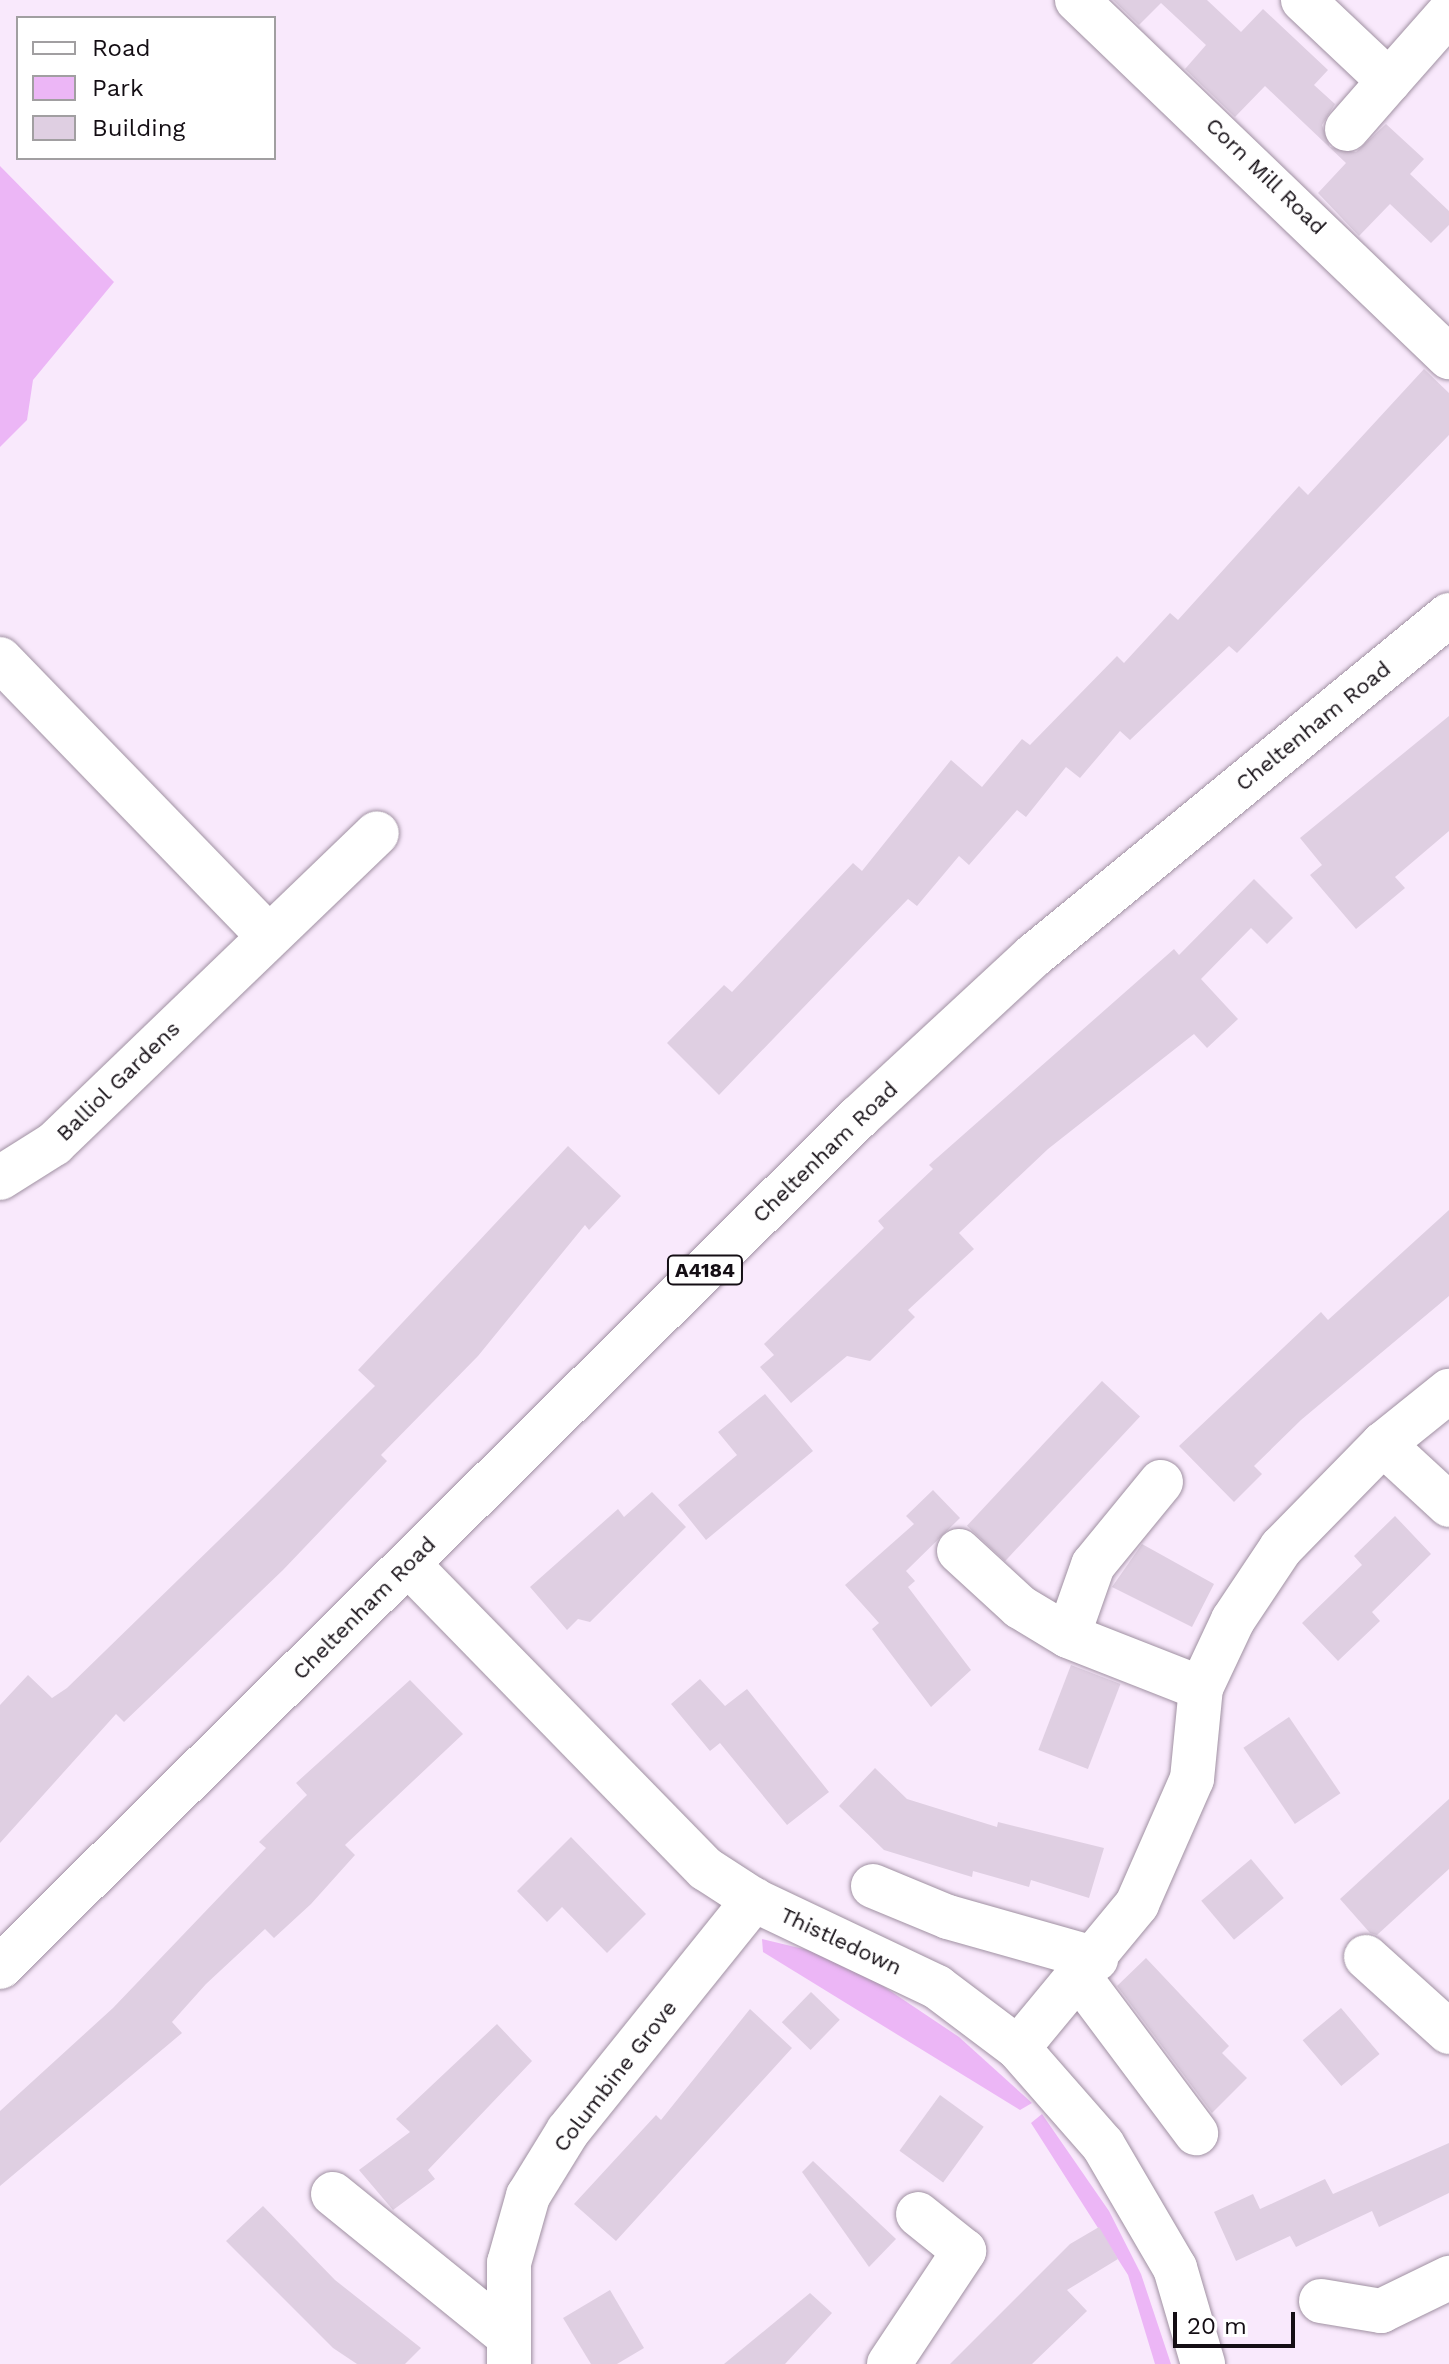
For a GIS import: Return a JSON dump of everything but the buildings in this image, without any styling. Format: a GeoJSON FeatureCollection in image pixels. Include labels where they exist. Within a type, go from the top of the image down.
{"type":"FeatureCollection","features":[{"type":"Feature","properties":{"kind":"street","name":"Corn Mill Road"},"geometry":{"type":"LineString","coordinates":[[1077,0],[1449,357]]}},
{"type":"Feature","properties":{"kind":"street"},"geometry":{"type":"LineString","coordinates":[[1303,0],[1389,81]]}},
{"type":"Feature","properties":{"kind":"street"},"geometry":{"type":"LineString","coordinates":[[1347,129],[1445,18]]}},
{"type":"Feature","properties":{"kind":"street","name":"Cheltenham Road"},"geometry":{"type":"LineString","coordinates":[[0,1967],[859,1117],[1033,956],[1449,615]]}},
{"type":"Feature","properties":{"kind":"street"},"geometry":{"type":"LineString","coordinates":[[0,659],[268,936]]}},
{"type":"Feature","properties":{"kind":"street","name":"Balliol Gardens"},"geometry":{"type":"LineString","coordinates":[[0,1178],[54,1144],[377,833]]}},
{"type":"Feature","properties":{"kind":"street"},"geometry":{"type":"LineString","coordinates":[[1018,2048],[1088,1969],[1137,1904],[1176,1822],[1192,1779],[1201,1688],[1233,1620],[1281,1548],[1383,1444],[1449,1391]]}},
{"type":"Feature","properties":{"kind":"street"},"geometry":{"type":"LineString","coordinates":[[1383,1444],[1449,1505]]}},
{"type":"Feature","properties":{"kind":"street"},"geometry":{"type":"LineString","coordinates":[[1068,1636],[1093,1565],[1161,1482]]}},
{"type":"Feature","properties":{"kind":"street"},"geometry":{"type":"LineString","coordinates":[[959,1551],[1020,1607],[1068,1636],[1201,1688]]}},
{"type":"Feature","properties":{"kind":"street","name":"Thistledown"},"geometry":{"type":"LineString","coordinates":[[408,1564],[665,1833],[754,1900],[937,1987],[1018,2048],[1103,2145],[1175,2268],[1203,2364]]}},
{"type":"Feature","properties":{"kind":"street"},"geometry":{"type":"LineString","coordinates":[[873,1886],[1088,1969],[1196,2133]]}},
{"type":"Feature","properties":{"kind":"street","name":"Columbine Grove"},"geometry":{"type":"LineString","coordinates":[[507,2349],[509,2263],[528,2196],[568,2131],[754,1900]]}},
{"type":"Feature","properties":{"kind":"street"},"geometry":{"type":"LineString","coordinates":[[1366,1957],[1446,2023]]}},
{"type":"Feature","properties":{"kind":"street"},"geometry":{"type":"LineString","coordinates":[[333,2194],[507,2349]]}},
{"type":"Feature","properties":{"kind":"street"},"geometry":{"type":"LineString","coordinates":[[889,2364],[964,2251],[918,2214]]}},
{"type":"Feature","properties":{"kind":"street"},"geometry":{"type":"LineString","coordinates":[[1321,2301],[1381,2311],[1449,2278]]}},
{"type":"Feature","properties":{"kind":"green space"},"geometry":{"type":"Polygon","coordinates":[[[0,166],[114,282],[33,380],[27,420],[0,447],[0,166]]]}},
{"type":"Feature","properties":{"kind":"green space"},"geometry":{"type":"Polygon","coordinates":[[[762,1939],[820,1953],[871,1978],[959,2037],[1032,2103],[1020,2110],[763,1952],[762,1939]]]}},
{"type":"Feature","properties":{"kind":"green space"},"geometry":{"type":"Polygon","coordinates":[[[1042,2114],[1109,2211],[1141,2274],[1171,2364],[1155,2364],[1128,2275],[1031,2123],[1042,2114]]]}}]}
